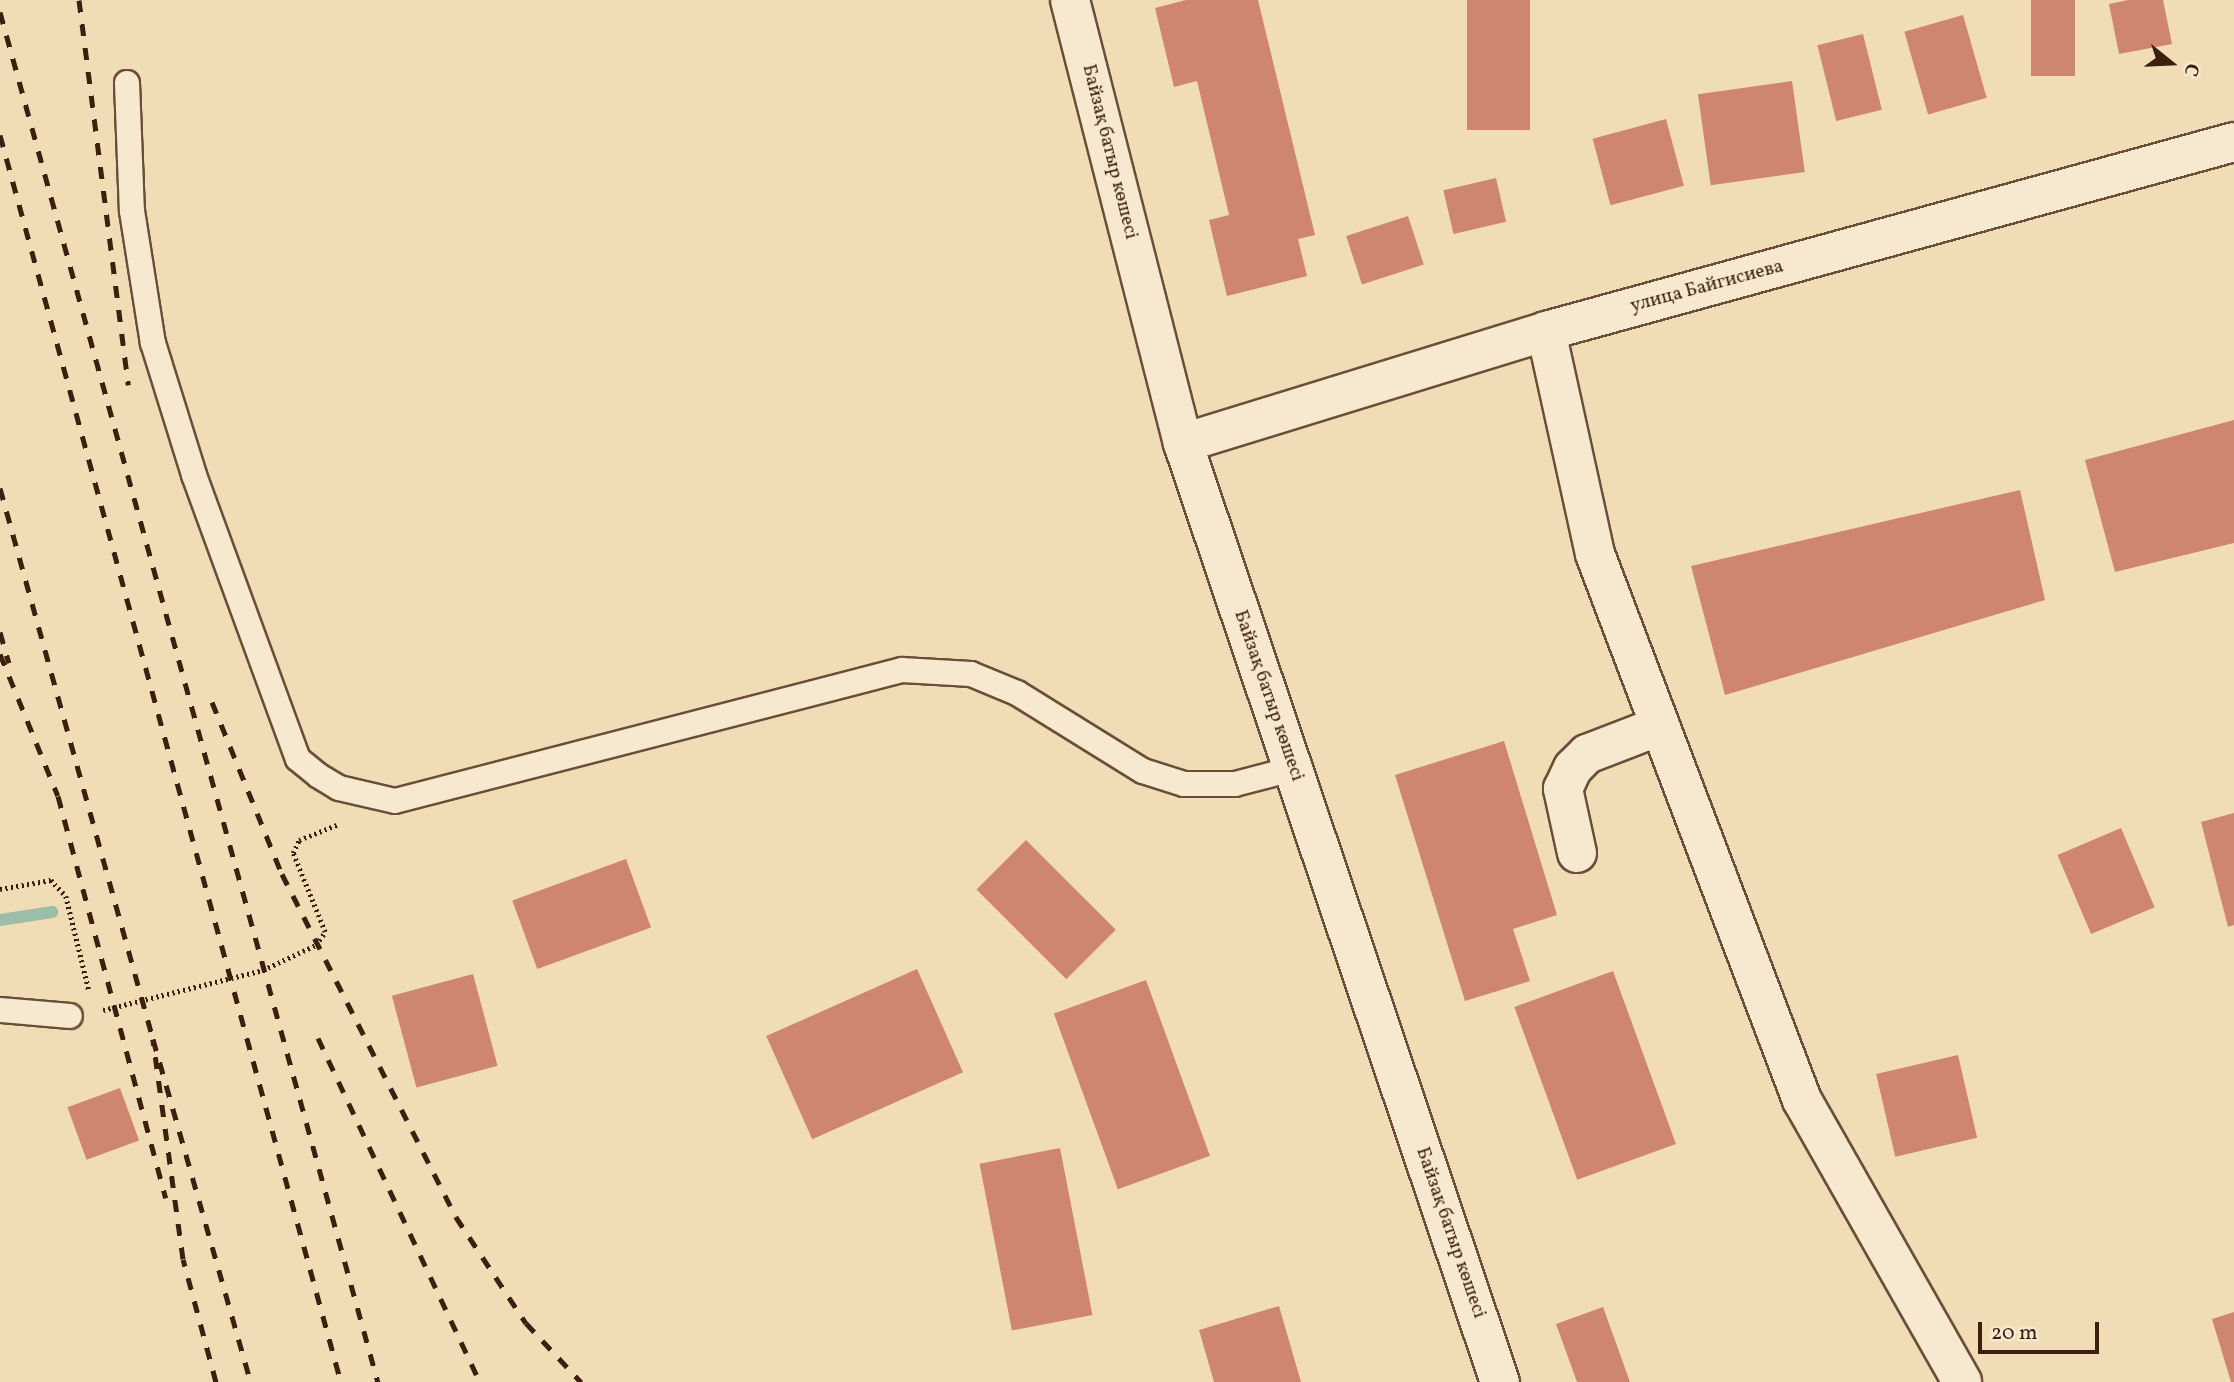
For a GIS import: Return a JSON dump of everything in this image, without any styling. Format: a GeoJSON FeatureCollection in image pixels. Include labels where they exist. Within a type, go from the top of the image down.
{"type":"FeatureCollection","features":[{"type":"Feature","properties":{"kind":"street","name":"Байзақ батыр көшесі"},"geometry":{"type":"LineString","coordinates":[[1070,0],[1184,443],[1500,1382]]}},
{"type":"Feature","properties":{"kind":"street","name":"улица Байгисиева"},"geometry":{"type":"LineString","coordinates":[[1184,443],[1546,331],[2234,142]]}},
{"type":"Feature","properties":{"kind":"street"},"geometry":{"type":"LineString","coordinates":[[1546,331],[1595,554],[1657,727],[1802,1100],[1962,1382]]}},
{"type":"Feature","properties":{"kind":"street"},"geometry":{"type":"LineString","coordinates":[[1577,853],[1563,789],[1573,768],[1587,754],[1657,727]]}},
{"type":"Feature","properties":{"kind":"lane"},"geometry":{"type":"LineString","coordinates":[[127,83],[132,211],[153,343],[194,475],[298,758],[339,788],[394,801],[902,670],[971,674],[994,683],[1143,771],[1184,784],[1235,784],[1292,769]]}},
{"type":"Feature","properties":{"kind":"lane"},"geometry":{"type":"LineString","coordinates":[[0,1010],[83,1014]]}},
{"type":"Feature","properties":{"kind":"path"},"geometry":{"type":"LineString","coordinates":[[0,889],[51,880],[66,896],[83,1014],[262,970],[316,945],[325,932],[293,853],[299,840],[394,801]]}},
{"type":"Feature","properties":{"kind":"building"},"geometry":{"type":"Polygon","coordinates":[[[1186,0],[1258,0],[1315,235],[1298,239],[1307,276],[1227,296],[1209,220],[1229,215],[1197,81],[1174,87],[1155,8],[1186,0]]]}},
{"type":"Feature","properties":{"kind":"building"},"geometry":{"type":"Polygon","coordinates":[[[1467,0],[1530,0],[1530,130],[1467,130],[1467,0]]]}},
{"type":"Feature","properties":{"kind":"building"},"geometry":{"type":"Polygon","coordinates":[[[2031,0],[2075,0],[2075,76],[2031,76],[2031,0]]]}},
{"type":"Feature","properties":{"kind":"building"},"geometry":{"type":"Polygon","coordinates":[[[2128,0],[2163,0],[2172,44],[2119,54],[2109,4],[2128,0]]]}},
{"type":"Feature","properties":{"kind":"building"},"geometry":{"type":"Polygon","coordinates":[[[1963,15],[1987,98],[1928,114],[1904,32],[1963,15]]]}},
{"type":"Feature","properties":{"kind":"building"},"geometry":{"type":"Polygon","coordinates":[[[1863,34],[1882,110],[1836,121],[1817,45],[1863,34]]]}},
{"type":"Feature","properties":{"kind":"building"},"geometry":{"type":"Polygon","coordinates":[[[1792,81],[1805,172],[1711,185],[1698,94],[1792,81]]]}},
{"type":"Feature","properties":{"kind":"building"},"geometry":{"type":"Polygon","coordinates":[[[1666,119],[1684,186],[1610,205],[1593,139],[1666,119]]]}},
{"type":"Feature","properties":{"kind":"building"},"geometry":{"type":"Polygon","coordinates":[[[1496,178],[1506,222],[1454,234],[1443,190],[1496,178]]]}},
{"type":"Feature","properties":{"kind":"building"},"geometry":{"type":"Polygon","coordinates":[[[1408,216],[1424,265],[1362,285],[1346,236],[1408,216]]]}},
{"type":"Feature","properties":{"kind":"building"},"geometry":{"type":"Polygon","coordinates":[[[2234,420],[2234,543],[2115,572],[2085,460],[2234,420]]]}},
{"type":"Feature","properties":{"kind":"building"},"geometry":{"type":"Polygon","coordinates":[[[2020,490],[2045,600],[1725,695],[1691,566],[2020,490]]]}},
{"type":"Feature","properties":{"kind":"building"},"geometry":{"type":"Polygon","coordinates":[[[1504,741],[1557,915],[1513,929],[1530,981],[1465,1001],[1395,775],[1504,741]]]}},
{"type":"Feature","properties":{"kind":"building"},"geometry":{"type":"Polygon","coordinates":[[[2234,813],[2234,925],[2228,927],[2201,822],[2234,813]]]}},
{"type":"Feature","properties":{"kind":"building"},"geometry":{"type":"Polygon","coordinates":[[[2121,828],[2155,907],[2091,934],[2057,855],[2121,828]]]}},
{"type":"Feature","properties":{"kind":"building"},"geometry":{"type":"Polygon","coordinates":[[[1026,840],[1116,930],[1066,979],[977,889],[1026,840]]]}},
{"type":"Feature","properties":{"kind":"building"},"geometry":{"type":"Polygon","coordinates":[[[626,859],[651,928],[537,969],[512,900],[626,859]]]}},
{"type":"Feature","properties":{"kind":"building"},"geometry":{"type":"Polygon","coordinates":[[[917,969],[963,1072],[812,1139],[766,1036],[917,969]]]}},
{"type":"Feature","properties":{"kind":"building"},"geometry":{"type":"Polygon","coordinates":[[[1613,971],[1676,1144],[1577,1180],[1514,1007],[1613,971]]]}},
{"type":"Feature","properties":{"kind":"building"},"geometry":{"type":"Polygon","coordinates":[[[473,974],[498,1066],[416,1088],[392,996],[473,974]]]}},
{"type":"Feature","properties":{"kind":"building"},"geometry":{"type":"Polygon","coordinates":[[[1146,980],[1210,1156],[1118,1189],[1054,1014],[1146,980]]]}},
{"type":"Feature","properties":{"kind":"building"},"geometry":{"type":"Polygon","coordinates":[[[1958,1055],[1977,1138],[1895,1157],[1876,1074],[1958,1055]]]}},
{"type":"Feature","properties":{"kind":"building"},"geometry":{"type":"Polygon","coordinates":[[[120,1088],[139,1141],[87,1160],[67,1107],[120,1088]]]}},
{"type":"Feature","properties":{"kind":"building"},"geometry":{"type":"Polygon","coordinates":[[[1060,1148],[1092,1315],[1012,1331],[980,1164],[1060,1148]]]}},
{"type":"Feature","properties":{"kind":"building"},"geometry":{"type":"Polygon","coordinates":[[[1279,1306],[1301,1382],[1214,1382],[1199,1330],[1279,1306]]]}},
{"type":"Feature","properties":{"kind":"building"},"geometry":{"type":"Polygon","coordinates":[[[1603,1307],[1630,1382],[1577,1382],[1556,1324],[1603,1307]]]}},
{"type":"Feature","properties":{"kind":"building"},"geometry":{"type":"Polygon","coordinates":[[[2234,1312],[2234,1382],[2231,1382],[2212,1319],[2234,1312]]]}},
{"type":"Feature","properties":{"kind":"waterway"},"geometry":{"type":"LineString","coordinates":[[0,920],[52,912]]}},
{"type":"Feature","properties":{"kind":"railway"},"geometry":{"type":"LineString","coordinates":[[79,0],[128,385]]}},
{"type":"Feature","properties":{"kind":"railway"},"geometry":{"type":"LineString","coordinates":[[0,12],[378,1382]]}},
{"type":"Feature","properties":{"kind":"railway"},"geometry":{"type":"LineString","coordinates":[[0,135],[341,1382]]}},
{"type":"Feature","properties":{"kind":"railway"},"geometry":{"type":"LineString","coordinates":[[0,488],[153,1039]]}},
{"type":"Feature","properties":{"kind":"railway"},"geometry":{"type":"LineString","coordinates":[[0,632],[9,663]]}},
{"type":"Feature","properties":{"kind":"railway"},"geometry":{"type":"LineString","coordinates":[[0,654],[58,796],[166,1198]]}},
{"type":"Feature","properties":{"kind":"railway"},"geometry":{"type":"LineString","coordinates":[[212,702],[282,874],[456,1217],[526,1323],[581,1382]]}},
{"type":"Feature","properties":{"kind":"railway"},"geometry":{"type":"LineString","coordinates":[[318,1038],[480,1382]]}},
{"type":"Feature","properties":{"kind":"railway"},"geometry":{"type":"LineString","coordinates":[[216,1382],[183,1259],[153,1039],[251,1382]]}}]}
